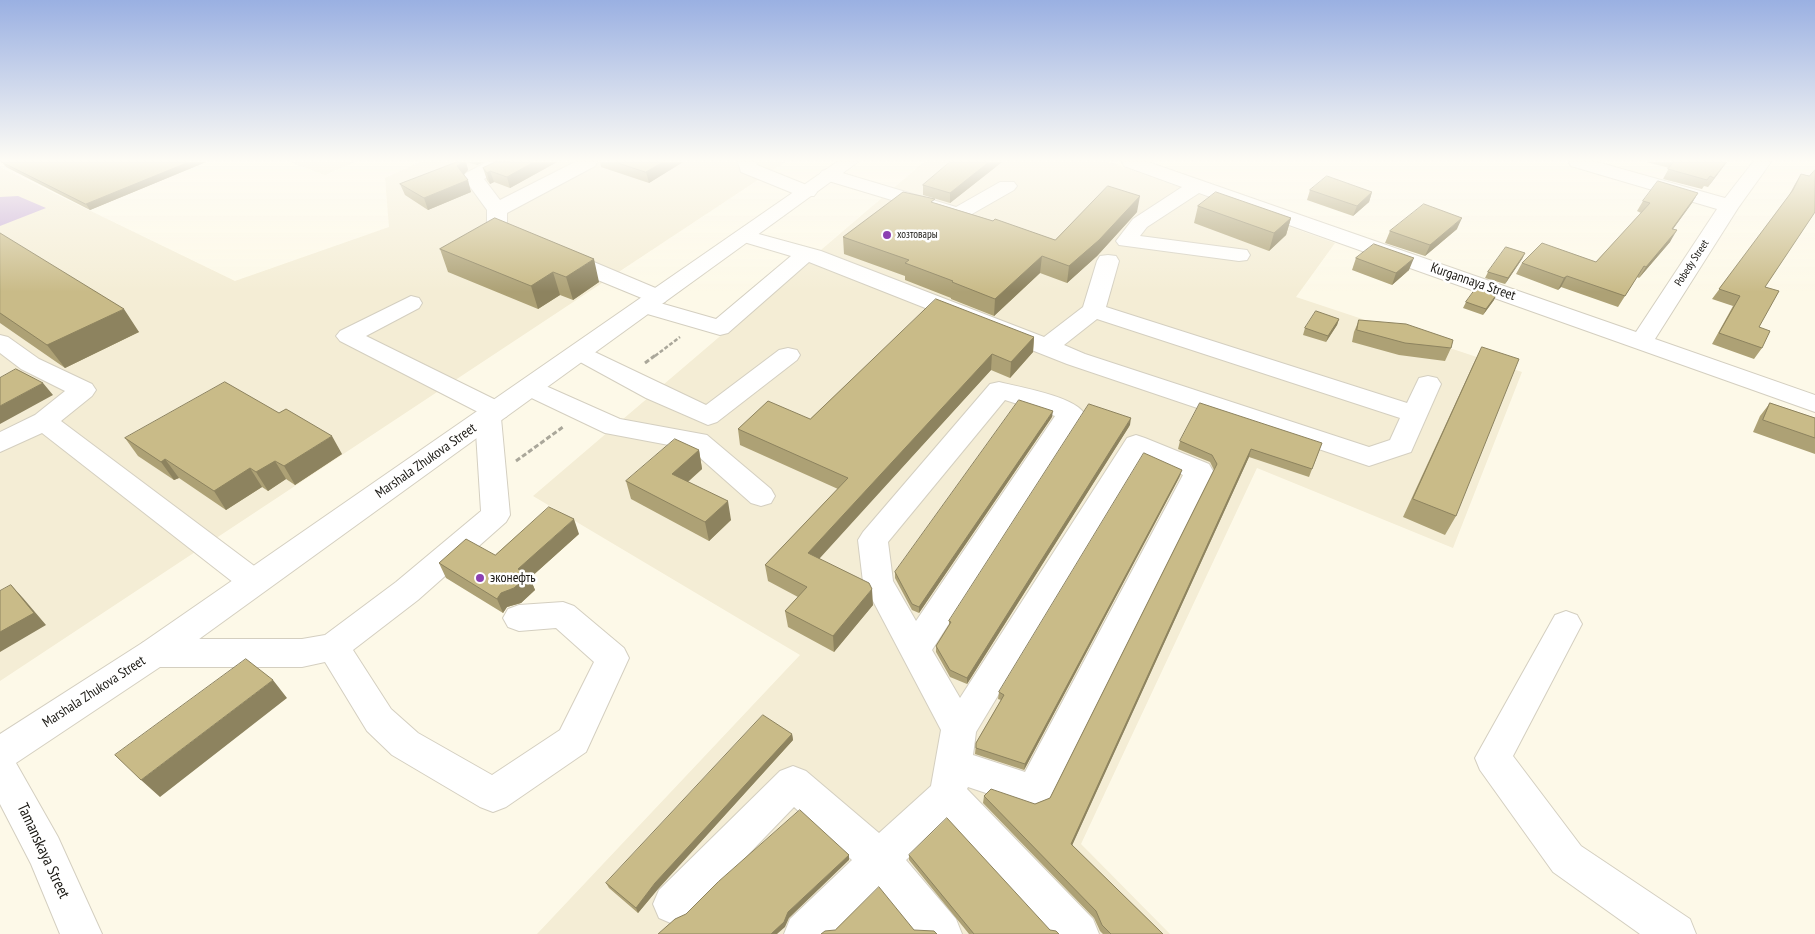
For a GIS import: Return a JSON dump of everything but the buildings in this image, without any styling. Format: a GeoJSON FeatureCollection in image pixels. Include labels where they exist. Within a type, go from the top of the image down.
{"type":"FeatureCollection","features":[{"type":"Feature","properties":{"kind":"street"},"geometry":{"type":"LineString","coordinates":[[494,206],[497,210],[497,229],[651,302],[720,328],[806,254]]}},
{"type":"Feature","properties":{"kind":"street"},"geometry":{"type":"LineString","coordinates":[[497,210],[505,206]]}},
{"type":"Feature","properties":{"kind":"street","name":"Marshala Zhukova Street"},"geometry":{"type":"LineString","coordinates":[[0,754],[154,653],[788,206]]}},
{"type":"Feature","properties":{"kind":"street"},"geometry":{"type":"LineString","coordinates":[[936,206],[958,214],[973,206]]}},
{"type":"Feature","properties":{"kind":"street"},"geometry":{"type":"LineString","coordinates":[[1167,206],[1140,223],[1126,241],[1239,255]]}},
{"type":"Feature","properties":{"kind":"street","name":"Kurgannaya Street"},"geometry":{"type":"LineString","coordinates":[[1256,206],[1815,404]]}},
{"type":"Feature","properties":{"kind":"street","name":"Pobedy Street"},"geometry":{"type":"LineString","coordinates":[[1642,342],[1729,206]]}},
{"type":"Feature","properties":{"kind":"street"},"geometry":{"type":"LineString","coordinates":[[744,236],[806,254],[1047,346],[1076,359],[1369,457],[1401,446],[1428,384]]}},
{"type":"Feature","properties":{"kind":"street"},"geometry":{"type":"LineString","coordinates":[[1047,346],[1094,310],[1108,261]]}},
{"type":"Feature","properties":{"kind":"street"},"geometry":{"type":"LineString","coordinates":[[154,653],[302,653],[333,647],[406,591],[496,515],[492,414],[348,336],[411,303]]}},
{"type":"Feature","properties":{"kind":"street"},"geometry":{"type":"LineString","coordinates":[[1094,310],[1415,414]]}},
{"type":"Feature","properties":{"kind":"street"},"geometry":{"type":"LineString","coordinates":[[0,342],[30,364],[83,390],[44,421],[0,443]]}},
{"type":"Feature","properties":{"kind":"street"},"geometry":{"type":"LineString","coordinates":[[580,352],[655,392],[708,416],[788,355]]}},
{"type":"Feature","properties":{"kind":"street"},"geometry":{"type":"LineString","coordinates":[[530,387],[614,428],[698,441],[761,496]]}},
{"type":"Feature","properties":{"kind":"street"},"geometry":{"type":"LineString","coordinates":[[915,649],[1071,413],[1035,398],[999,390],[873,540],[878,582],[915,649],[960,729]]}},
{"type":"Feature","properties":{"kind":"street"},"geometry":{"type":"LineString","coordinates":[[44,421],[254,582]]}},
{"type":"Feature","properties":{"kind":"street"},"geometry":{"type":"LineString","coordinates":[[805,934],[880,859],[950,780],[960,729],[1136,444],[1200,471],[1034,792],[950,780]]}},
{"type":"Feature","properties":{"kind":"street"},"geometry":{"type":"LineString","coordinates":[[333,647],[379,720],[405,744],[493,795],[573,741],[612,658],[563,615],[519,618]]}},
{"type":"Feature","properties":{"kind":"street"},"geometry":{"type":"LineString","coordinates":[[1566,624],[1493,758],[1568,858],[1674,934]]}},
{"type":"Feature","properties":{"kind":"street","name":"Tamanskaya Street"},"geometry":{"type":"LineString","coordinates":[[0,771],[18,798],[39,838],[81,934]]}},
{"type":"Feature","properties":{"kind":"street"},"geometry":{"type":"LineString","coordinates":[[950,780],[1078,934]]}},
{"type":"Feature","properties":{"kind":"street"},"geometry":{"type":"LineString","coordinates":[[674,904],[793,783],[880,859],[941,934]]}},
{"type":"Feature","properties":{"kind":"shaded area"},"geometry":{"type":"Polygon","coordinates":[[[0,206],[80,206],[235,281],[389,227],[387,206],[719,206],[0,681],[0,206]]]}},
{"type":"Feature","properties":{"kind":"shaded area"},"geometry":{"type":"Polygon","coordinates":[[[0,206],[40,206],[46,208],[0,226],[0,206]]]}},
{"type":"Feature","properties":{"kind":"shaded area"},"geometry":{"type":"Polygon","coordinates":[[[873,206],[1231,206],[1335,243],[1296,297],[1522,372],[1453,548],[1257,468],[1081,844],[1170,934],[537,934],[800,655],[533,496],[873,206]]]}},
{"type":"Feature","properties":{"kind":"place","name":"хозтовары"},"geometry":{"type":"Point","coordinates":[887,235]}},
{"type":"Feature","properties":{"kind":"place","name":"эконефть"},"geometry":{"type":"Point","coordinates":[480,578]}}]}
